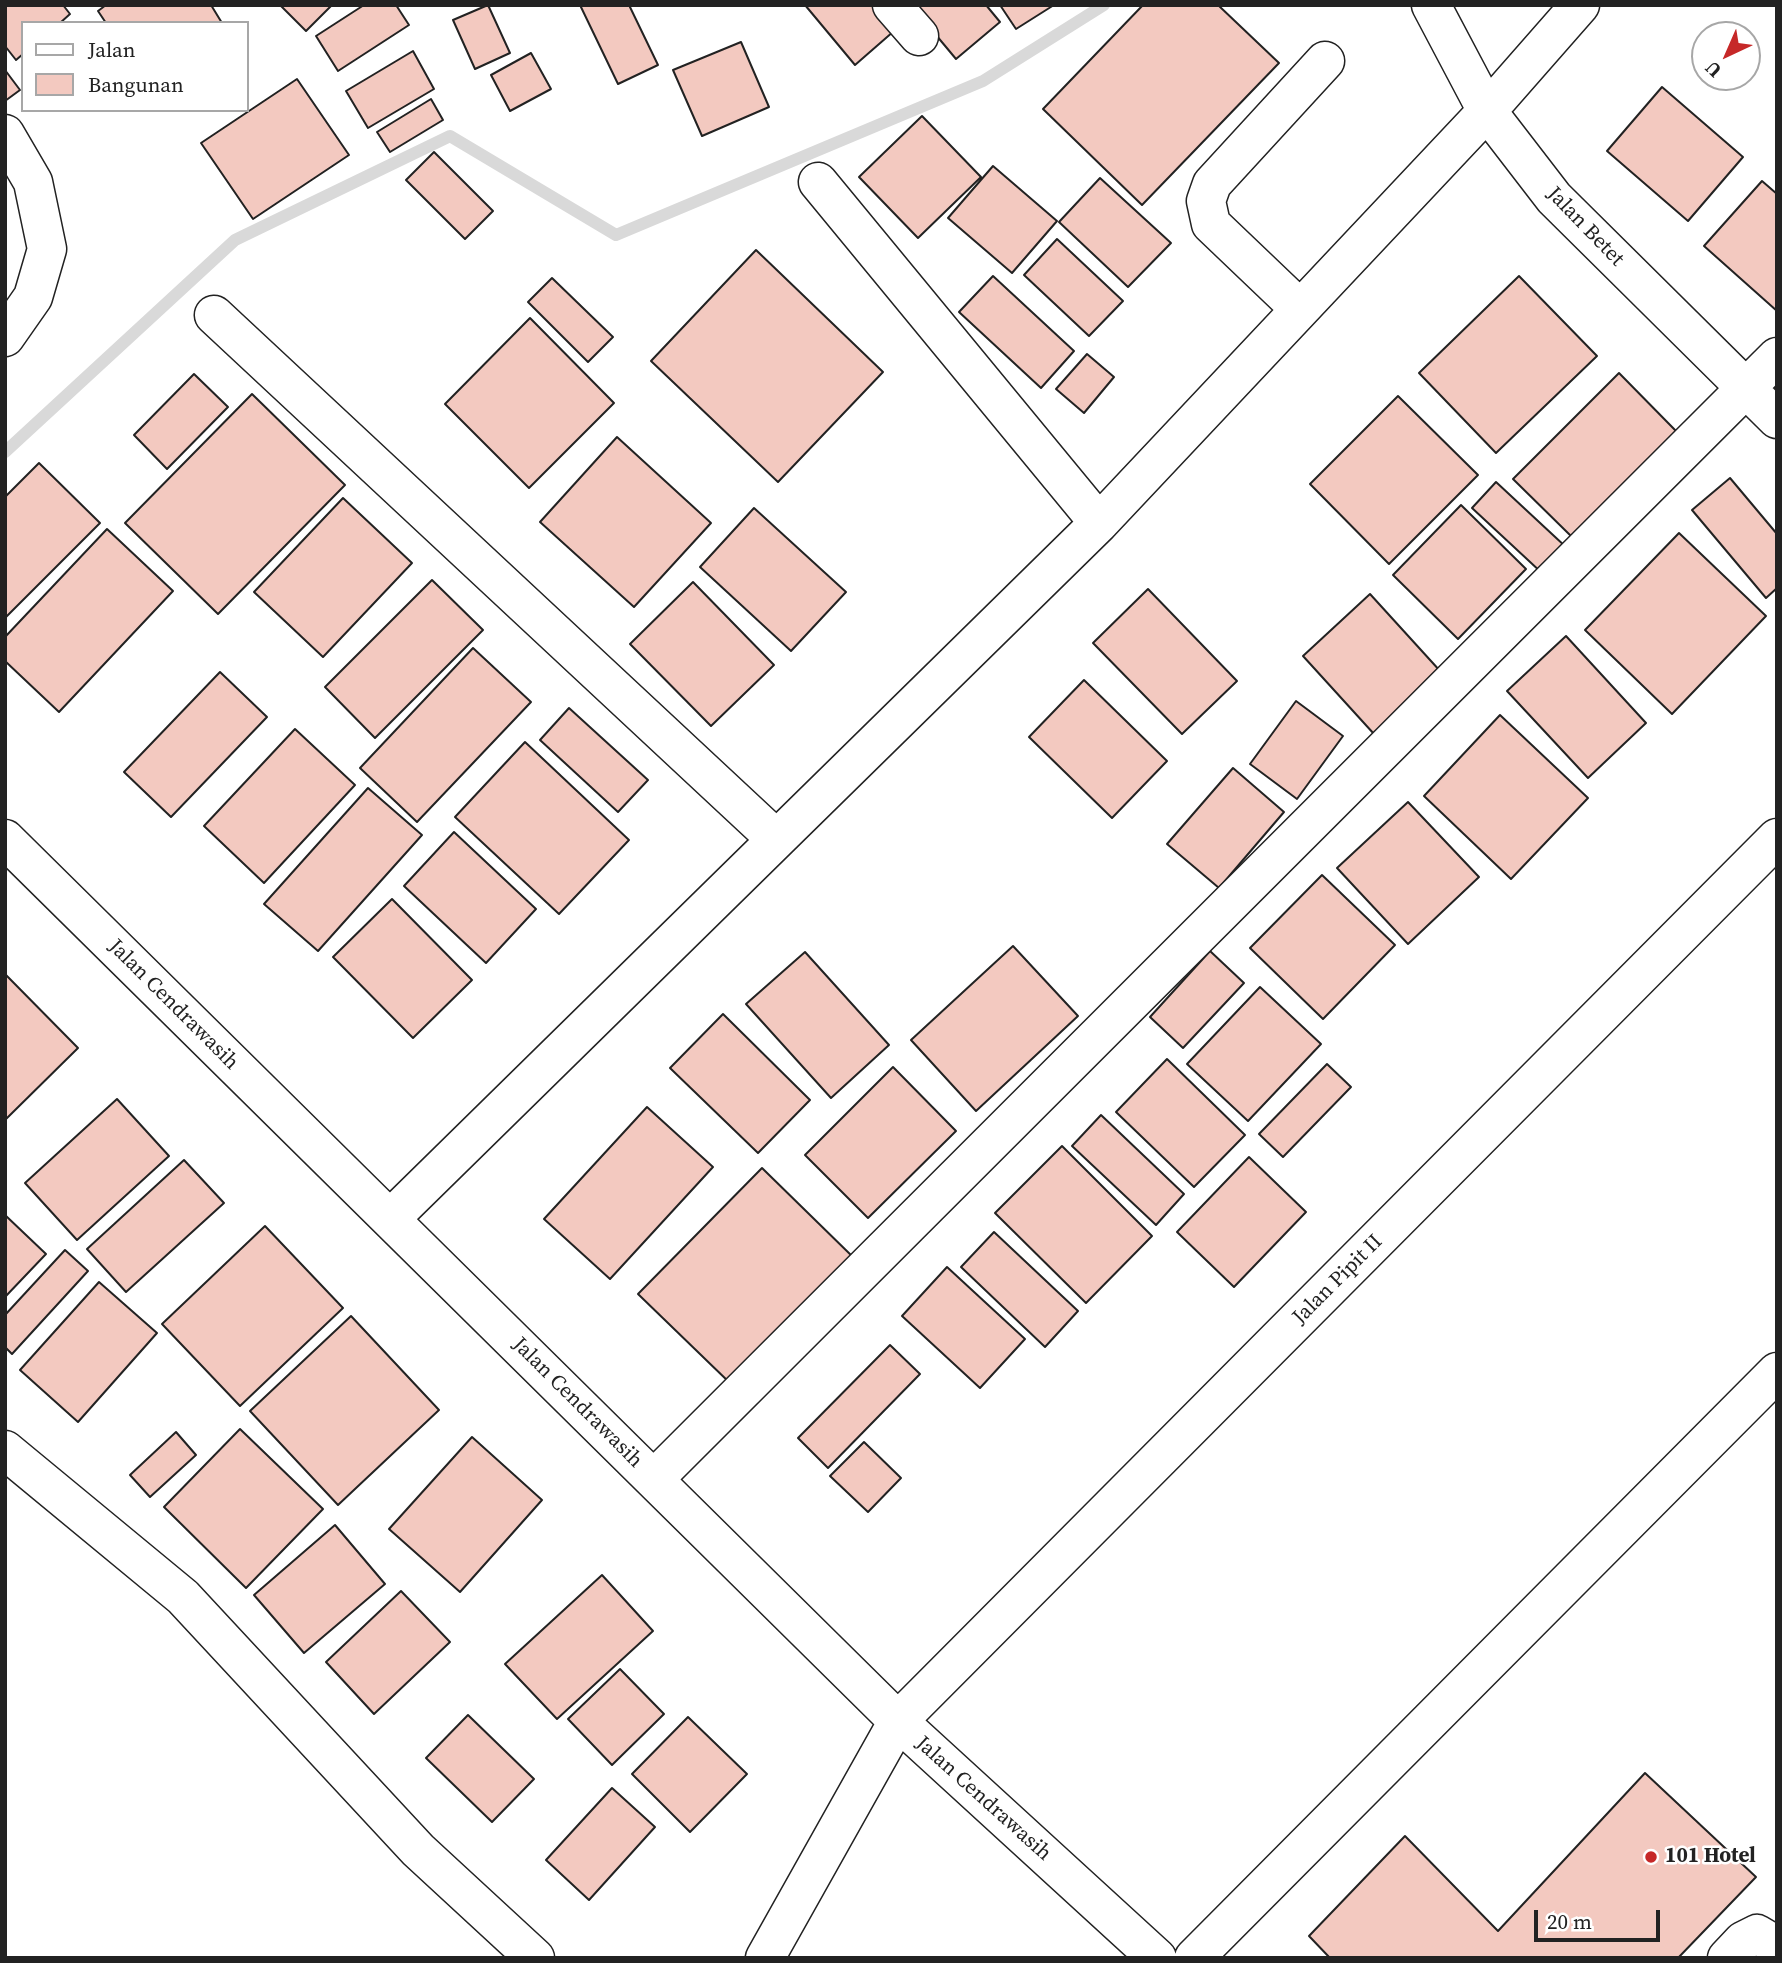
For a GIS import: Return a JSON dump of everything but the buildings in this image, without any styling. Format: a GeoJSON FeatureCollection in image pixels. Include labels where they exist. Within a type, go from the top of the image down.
{"type":"FeatureCollection","features":[{"type":"Feature","properties":{"kind":"street"},"geometry":{"type":"LineString","coordinates":[[892,5],[919,36]]}},
{"type":"Feature","properties":{"kind":"street","name":"Jalan Betet"},"geometry":{"type":"LineString","coordinates":[[1431,5],[1488,111],[1555,198],[1777,419]]}},
{"type":"Feature","properties":{"kind":"street"},"geometry":{"type":"LineString","coordinates":[[390,1219],[1099,523],[1488,111],[1580,5]]}},
{"type":"Feature","properties":{"kind":"street"},"geometry":{"type":"LineString","coordinates":[[1300,309],[1211,224],[1206,201],[1212,184],[1325,61]]}},
{"type":"Feature","properties":{"kind":"street"},"geometry":{"type":"LineString","coordinates":[[5,134],[33,182],[47,248],[33,297],[5,337]]}},
{"type":"Feature","properties":{"kind":"street"},"geometry":{"type":"LineString","coordinates":[[818,182],[1099,523]]}},
{"type":"Feature","properties":{"kind":"street"},"geometry":{"type":"LineString","coordinates":[[214,315],[776,839]]}},
{"type":"Feature","properties":{"kind":"street"},"geometry":{"type":"LineString","coordinates":[[654,1479],[1777,357]]}},
{"type":"Feature","properties":{"kind":"street","name":"Jalan Pipit II"},"geometry":{"type":"LineString","coordinates":[[765,1958],[898,1721],[1777,838]]}},
{"type":"Feature","properties":{"kind":"street","name":"Jalan Cendrawasih"},"geometry":{"type":"LineString","coordinates":[[5,839],[898,1721],[1157,1958]]}},
{"type":"Feature","properties":{"kind":"street"},"geometry":{"type":"LineString","coordinates":[[1194,1958],[1777,1372]]}},
{"type":"Feature","properties":{"kind":"street"},"geometry":{"type":"LineString","coordinates":[[5,1450],[183,1597],[418,1850],[535,1958]]}},
{"type":"Feature","properties":{"kind":"street"},"geometry":{"type":"LineString","coordinates":[[1727,1958],[1743,1941],[1757,1934],[1777,1946]]}},
{"type":"Feature","properties":{"kind":"waterway"},"geometry":{"type":"LineString","coordinates":[[5,452],[235,240],[450,136],[616,235],[983,81],[1104,5]]}},
{"type":"Feature","properties":{"kind":"place","name":"101 Hotel"},"geometry":{"type":"Point","coordinates":[1651,1857]}}]}
